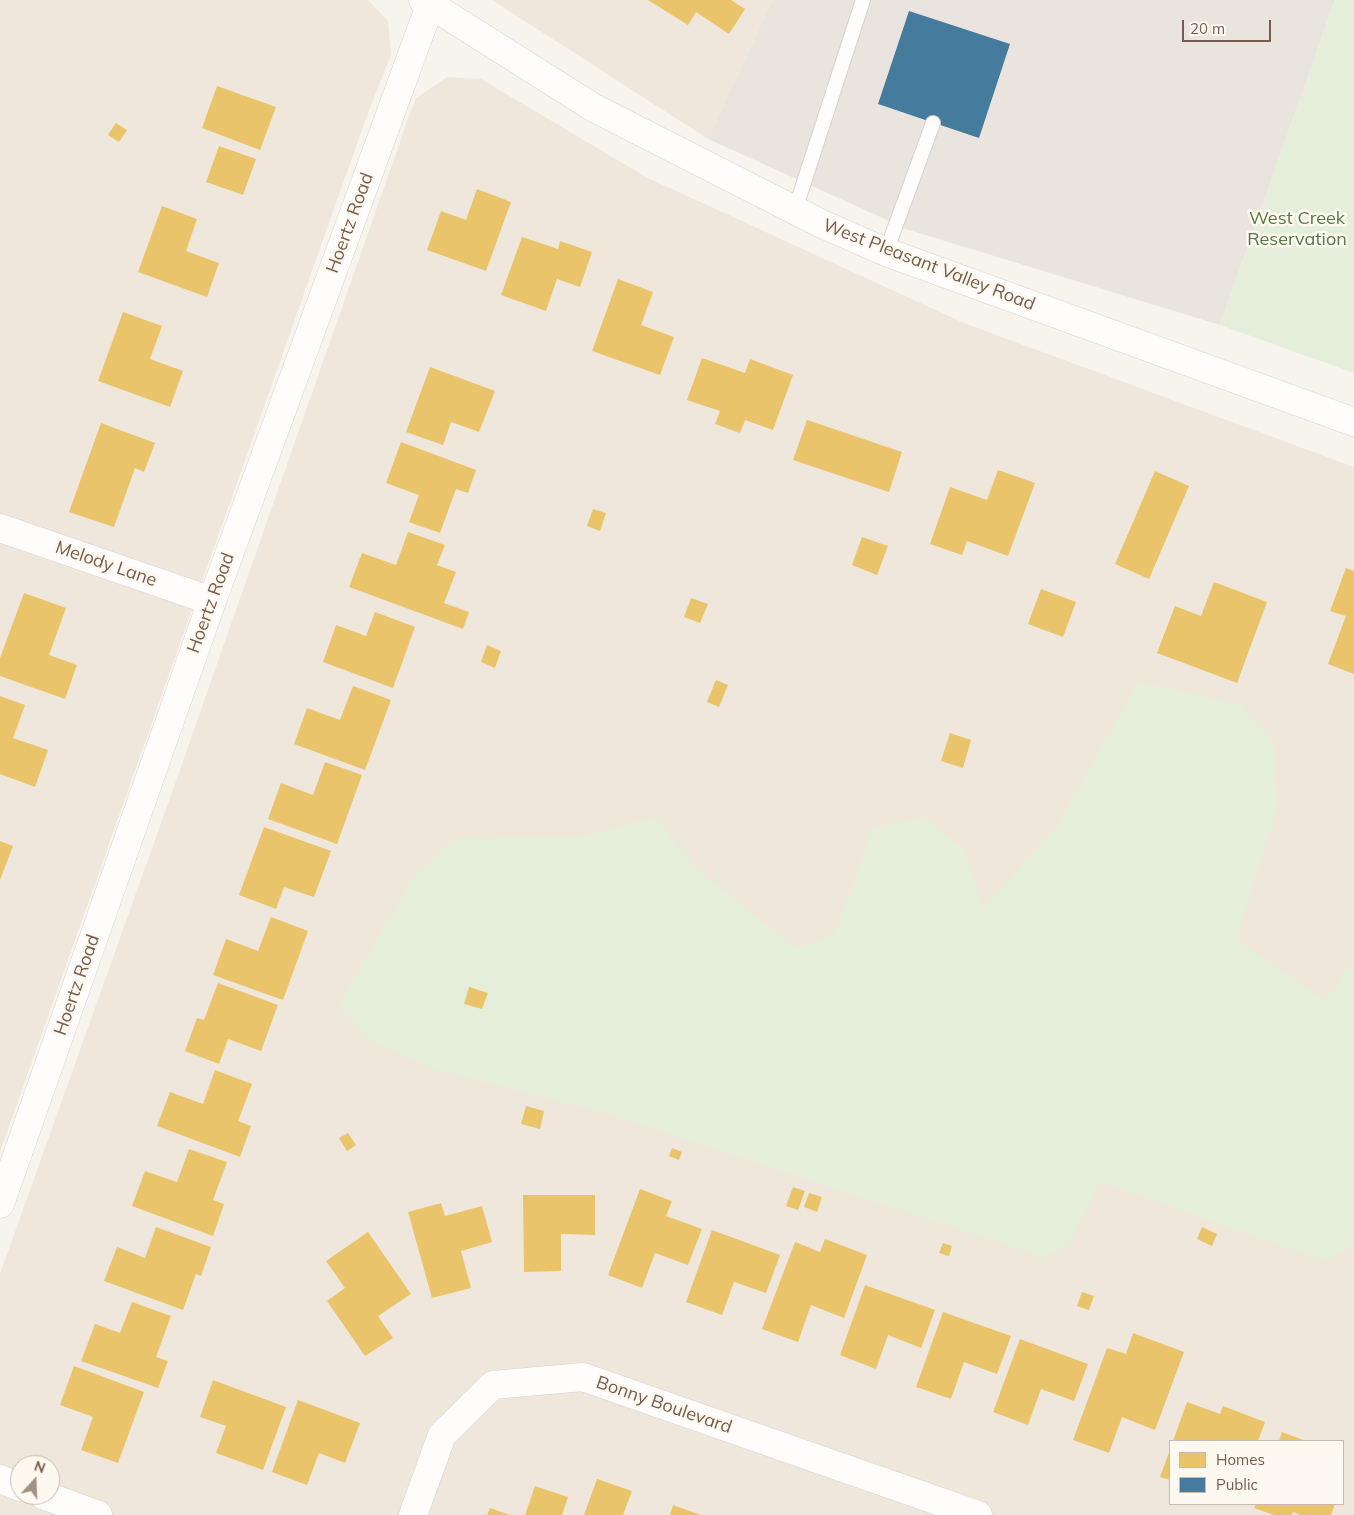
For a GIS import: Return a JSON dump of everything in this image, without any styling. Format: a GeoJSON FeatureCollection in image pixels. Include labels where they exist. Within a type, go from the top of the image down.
{"type":"FeatureCollection","features":[{"type":"Feature","properties":{"kind":"street","name":"West Pleasant Valley Road"},"geometry":{"type":"LineString","coordinates":[[429,2],[594,108],[822,224],[886,252],[1354,422]]}},
{"type":"Feature","properties":{"kind":"street","name":"Hoertz Road"},"geometry":{"type":"LineString","coordinates":[[0,1204],[212,601],[429,2]]}},
{"type":"Feature","properties":{"kind":"street","name":"Melody Lane"},"geometry":{"type":"LineString","coordinates":[[0,528],[212,601]]}},
{"type":"Feature","properties":{"kind":"street","name":"Bonny Boulevard"},"geometry":{"type":"LineString","coordinates":[[413,1515],[442,1434],[493,1385],[583,1377],[978,1515]]}},
{"type":"Feature","properties":{"kind":"street"},"geometry":{"type":"LineString","coordinates":[[60,1501],[98,1515]]}},
{"type":"Feature","properties":{"kind":"lane"},"geometry":{"type":"LineString","coordinates":[[795,210],[863,0]]}},
{"type":"Feature","properties":{"kind":"lane"},"geometry":{"type":"LineString","coordinates":[[886,252],[933,123]]}},
{"type":"Feature","properties":{"kind":"shaded area"},"geometry":{"type":"Polygon","coordinates":[[[0,0],[368,0],[388,21],[391,55],[368,113],[0,1152],[0,0]]]}},
{"type":"Feature","properties":{"kind":"shaded area"},"geometry":{"type":"Polygon","coordinates":[[[492,0],[772,0],[708,139],[492,0]]]}},
{"type":"Feature","properties":{"kind":"shaded area"},"geometry":{"type":"Polygon","coordinates":[[[772,0],[1335,0],[1220,325],[909,230],[708,139],[772,0]]]}},
{"type":"Feature","properties":{"kind":"shaded area"},"geometry":{"type":"Polygon","coordinates":[[[447,77],[481,79],[646,177],[964,323],[1354,467],[1354,1515],[0,1515],[0,1274],[170,798],[416,98],[447,77]]]}},
{"type":"Feature","properties":{"kind":"green space","name":"West Creek Reservation"},"geometry":{"type":"Polygon","coordinates":[[[1335,0],[1354,0],[1354,373],[1220,325],[1335,0]]]}},
{"type":"Feature","properties":{"kind":"green space"},"geometry":{"type":"Polygon","coordinates":[[[1138,682],[1241,705],[1275,744],[1277,810],[1236,939],[1324,1000],[1354,961],[1354,1246],[1325,1261],[1101,1182],[1068,1245],[1043,1257],[603,1112],[438,1070],[370,1041],[339,1004],[415,874],[455,839],[586,836],[654,817],[699,871],[796,948],[834,936],[873,828],[925,817],[964,849],[983,908],[1057,826],[1138,682]]]}},
{"type":"Feature","properties":{"kind":"building: Homes"},"geometry":{"type":"Polygon","coordinates":[[[648,0],[731,0],[745,9],[729,34],[696,12],[688,25],[648,0]]]}},
{"type":"Feature","properties":{"kind":"building: Homes"},"geometry":{"type":"Polygon","coordinates":[[[217,86],[276,107],[260,150],[202,128],[217,86]]]}},
{"type":"Feature","properties":{"kind":"building: Homes"},"geometry":{"type":"Polygon","coordinates":[[[116,123],[127,130],[119,142],[108,135],[116,123]]]}},
{"type":"Feature","properties":{"kind":"building: Homes"},"geometry":{"type":"Polygon","coordinates":[[[219,146],[256,159],[243,195],[206,182],[219,146]]]}},
{"type":"Feature","properties":{"kind":"building: Homes"},"geometry":{"type":"Polygon","coordinates":[[[477,189],[511,202],[486,271],[427,250],[441,211],[466,220],[477,189]]]}},
{"type":"Feature","properties":{"kind":"building: Homes"},"geometry":{"type":"Polygon","coordinates":[[[162,206],[197,219],[186,251],[219,263],[207,297],[138,272],[162,206]]]}},
{"type":"Feature","properties":{"kind":"building: Homes"},"geometry":{"type":"Polygon","coordinates":[[[522,237],[558,249],[560,241],[592,252],[580,287],[557,279],[546,311],[501,295],[522,237]]]}},
{"type":"Feature","properties":{"kind":"building: Homes"},"geometry":{"type":"Polygon","coordinates":[[[618,279],[653,292],[641,325],[674,337],[660,375],[592,351],[618,279]]]}},
{"type":"Feature","properties":{"kind":"building: Homes"},"geometry":{"type":"Polygon","coordinates":[[[123,312],[162,326],[150,359],[183,371],[170,407],[98,381],[123,312]]]}},
{"type":"Feature","properties":{"kind":"building: Homes"},"geometry":{"type":"Polygon","coordinates":[[[702,358],[745,373],[750,359],[793,375],[773,430],[745,420],[740,433],[715,424],[720,411],[687,400],[702,358]]]}},
{"type":"Feature","properties":{"kind":"building: Homes"},"geometry":{"type":"Polygon","coordinates":[[[430,367],[495,391],[479,432],[451,422],[443,445],[406,432],[430,367]]]}},
{"type":"Feature","properties":{"kind":"building: Homes"},"geometry":{"type":"Polygon","coordinates":[[[807,420],[902,452],[889,492],[793,460],[807,420]]]}},
{"type":"Feature","properties":{"kind":"building: Homes"},"geometry":{"type":"Polygon","coordinates":[[[101,423],[155,443],[144,472],[135,468],[114,527],[69,512],[101,423]]]}},
{"type":"Feature","properties":{"kind":"building: Homes"},"geometry":{"type":"Polygon","coordinates":[[[401,442],[476,470],[468,493],[456,489],[440,533],[409,522],[419,495],[386,483],[401,442]]]}},
{"type":"Feature","properties":{"kind":"building: Homes"},"geometry":{"type":"Polygon","coordinates":[[[998,470],[1035,483],[1008,556],[967,541],[962,555],[930,544],[950,487],[987,500],[998,470]]]}},
{"type":"Feature","properties":{"kind":"building: Homes"},"geometry":{"type":"Polygon","coordinates":[[[1155,471],[1189,486],[1149,579],[1115,564],[1155,471]]]}},
{"type":"Feature","properties":{"kind":"building: Homes"},"geometry":{"type":"Polygon","coordinates":[[[593,509],[606,513],[600,531],[587,526],[593,509]]]}},
{"type":"Feature","properties":{"kind":"building: Homes"},"geometry":{"type":"Polygon","coordinates":[[[408,532],[445,545],[437,565],[456,572],[444,603],[469,612],[463,629],[349,587],[362,553],[396,565],[408,532]]]}},
{"type":"Feature","properties":{"kind":"building: Homes"},"geometry":{"type":"Polygon","coordinates":[[[862,537],[888,546],[877,575],[852,565],[862,537]]]}},
{"type":"Feature","properties":{"kind":"building: Homes"},"geometry":{"type":"Polygon","coordinates":[[[1346,568],[1354,571],[1354,674],[1328,664],[1346,616],[1330,611],[1346,568]]]}},
{"type":"Feature","properties":{"kind":"building: Homes"},"geometry":{"type":"Polygon","coordinates":[[[1214,582],[1267,602],[1237,683],[1157,653],[1175,606],[1201,616],[1214,582]]]}},
{"type":"Feature","properties":{"kind":"building: Homes"},"geometry":{"type":"Polygon","coordinates":[[[1041,589],[1076,602],[1063,637],[1028,624],[1041,589]]]}},
{"type":"Feature","properties":{"kind":"building: Homes"},"geometry":{"type":"Polygon","coordinates":[[[24,593],[66,608],[49,655],[77,665],[65,699],[0,676],[0,658],[24,593]]]}},
{"type":"Feature","properties":{"kind":"building: Homes"},"geometry":{"type":"Polygon","coordinates":[[[691,598],[708,604],[700,623],[684,617],[691,598]]]}},
{"type":"Feature","properties":{"kind":"building: Homes"},"geometry":{"type":"Polygon","coordinates":[[[375,612],[415,627],[393,688],[323,662],[336,625],[366,636],[375,612]]]}},
{"type":"Feature","properties":{"kind":"building: Homes"},"geometry":{"type":"Polygon","coordinates":[[[487,645],[501,651],[495,668],[481,662],[487,645]]]}},
{"type":"Feature","properties":{"kind":"building: Homes"},"geometry":{"type":"Polygon","coordinates":[[[716,680],[728,685],[719,707],[707,702],[716,680]]]}},
{"type":"Feature","properties":{"kind":"building: Homes"},"geometry":{"type":"Polygon","coordinates":[[[353,686],[391,700],[365,770],[294,744],[307,708],[340,720],[353,686]]]}},
{"type":"Feature","properties":{"kind":"building: Homes"},"geometry":{"type":"Polygon","coordinates":[[[0,696],[25,705],[13,738],[48,750],[35,787],[0,774],[0,696]]]}},
{"type":"Feature","properties":{"kind":"building: Homes"},"geometry":{"type":"Polygon","coordinates":[[[950,733],[971,740],[963,768],[941,761],[950,733]]]}},
{"type":"Feature","properties":{"kind":"building: Homes"},"geometry":{"type":"Polygon","coordinates":[[[325,762],[362,775],[337,844],[268,819],[281,783],[313,795],[325,762]]]}},
{"type":"Feature","properties":{"kind":"building: Homes"},"geometry":{"type":"Polygon","coordinates":[[[264,827],[331,851],[314,897],[284,887],[276,909],[239,895],[264,827]]]}},
{"type":"Feature","properties":{"kind":"building: Homes"},"geometry":{"type":"Polygon","coordinates":[[[0,841],[13,846],[0,880],[0,841]]]}},
{"type":"Feature","properties":{"kind":"building: Homes"},"geometry":{"type":"Polygon","coordinates":[[[271,917],[308,931],[283,1000],[213,975],[226,939],[258,951],[271,917]]]}},
{"type":"Feature","properties":{"kind":"building: Homes"},"geometry":{"type":"Polygon","coordinates":[[[218,983],[278,1005],[261,1051],[228,1039],[219,1064],[185,1051],[197,1018],[204,1020],[218,983]]]}},
{"type":"Feature","properties":{"kind":"building: Homes"},"geometry":{"type":"Polygon","coordinates":[[[469,987],[488,993],[482,1009],[464,1004],[469,987]]]}},
{"type":"Feature","properties":{"kind":"building: Homes"},"geometry":{"type":"Polygon","coordinates":[[[215,1070],[252,1084],[238,1121],[251,1126],[240,1157],[157,1126],[170,1092],[203,1104],[215,1070]]]}},
{"type":"Feature","properties":{"kind":"building: Homes"},"geometry":{"type":"Polygon","coordinates":[[[526,1106],[544,1111],[540,1129],[521,1124],[526,1106]]]}},
{"type":"Feature","properties":{"kind":"building: Homes"},"geometry":{"type":"Polygon","coordinates":[[[348,1133],[356,1145],[347,1151],[339,1138],[348,1133]]]}},
{"type":"Feature","properties":{"kind":"building: Homes"},"geometry":{"type":"Polygon","coordinates":[[[672,1148],[682,1152],[679,1160],[669,1156],[672,1148]]]}},
{"type":"Feature","properties":{"kind":"building: Homes"},"geometry":{"type":"Polygon","coordinates":[[[189,1149],[227,1162],[213,1200],[224,1204],[213,1236],[132,1206],[145,1171],[177,1182],[189,1149]]]}},
{"type":"Feature","properties":{"kind":"building: Homes"},"geometry":{"type":"Polygon","coordinates":[[[793,1187],[805,1191],[798,1210],[786,1206],[793,1187]]]}},
{"type":"Feature","properties":{"kind":"building: Homes"},"geometry":{"type":"Polygon","coordinates":[[[640,1189],[672,1201],[666,1216],[702,1229],[688,1265],[655,1253],[642,1288],[608,1275],[640,1189]]]}},
{"type":"Feature","properties":{"kind":"building: Homes"},"geometry":{"type":"Polygon","coordinates":[[[809,1193],[822,1197],[817,1212],[804,1207],[809,1193]]]}},
{"type":"Feature","properties":{"kind":"building: Homes"},"geometry":{"type":"Polygon","coordinates":[[[523,1195],[595,1195],[595,1235],[561,1234],[561,1271],[524,1272],[523,1195]]]}},
{"type":"Feature","properties":{"kind":"building: Homes"},"geometry":{"type":"Polygon","coordinates":[[[441,1203],[445,1216],[482,1206],[492,1242],[461,1251],[471,1288],[432,1298],[408,1212],[441,1203]]]}},
{"type":"Feature","properties":{"kind":"building: Homes"},"geometry":{"type":"Polygon","coordinates":[[[156,1227],[211,1247],[201,1276],[196,1274],[183,1310],[104,1281],[117,1247],[145,1258],[156,1227]]]}},
{"type":"Feature","properties":{"kind":"building: Homes"},"geometry":{"type":"Polygon","coordinates":[[[1202,1227],[1217,1234],[1212,1246],[1197,1239],[1202,1227]]]}},
{"type":"Feature","properties":{"kind":"building: Homes"},"geometry":{"type":"Polygon","coordinates":[[[712,1230],[780,1255],[766,1293],[734,1282],[722,1315],[686,1302],[712,1230]]]}},
{"type":"Feature","properties":{"kind":"building: Homes"},"geometry":{"type":"Polygon","coordinates":[[[368,1232],[411,1294],[378,1316],[393,1338],[365,1356],[327,1301],[345,1288],[326,1261],[368,1232]]]}},
{"type":"Feature","properties":{"kind":"building: Homes"},"geometry":{"type":"Polygon","coordinates":[[[825,1239],[867,1255],[844,1318],[811,1305],[798,1342],[762,1329],[795,1242],[820,1252],[825,1239]]]}},
{"type":"Feature","properties":{"kind":"building: Homes"},"geometry":{"type":"Polygon","coordinates":[[[943,1243],[952,1246],[949,1256],[939,1253],[943,1243]]]}},
{"type":"Feature","properties":{"kind":"building: Homes"},"geometry":{"type":"Polygon","coordinates":[[[865,1285],[935,1310],[921,1348],[888,1335],[876,1369],[840,1355],[865,1285]]]}},
{"type":"Feature","properties":{"kind":"building: Homes"},"geometry":{"type":"Polygon","coordinates":[[[1082,1292],[1094,1296],[1089,1310],[1077,1306],[1082,1292]]]}},
{"type":"Feature","properties":{"kind":"building: Homes"},"geometry":{"type":"Polygon","coordinates":[[[132,1302],[171,1316],[156,1357],[168,1361],[158,1388],[81,1361],[95,1324],[120,1333],[132,1302]]]}},
{"type":"Feature","properties":{"kind":"building: Homes"},"geometry":{"type":"Polygon","coordinates":[[[943,1312],[1011,1336],[997,1374],[964,1362],[951,1399],[916,1387],[943,1312]]]}},
{"type":"Feature","properties":{"kind":"building: Homes"},"geometry":{"type":"Polygon","coordinates":[[[1133,1333],[1184,1352],[1155,1430],[1122,1417],[1109,1453],[1073,1440],[1107,1348],[1126,1354],[1133,1333]]]}},
{"type":"Feature","properties":{"kind":"building: Homes"},"geometry":{"type":"Polygon","coordinates":[[[1020,1339],[1088,1364],[1074,1401],[1041,1389],[1028,1425],[993,1412],[1020,1339]]]}},
{"type":"Feature","properties":{"kind":"building: Homes"},"geometry":{"type":"Polygon","coordinates":[[[74,1366],[144,1392],[118,1463],[81,1450],[93,1417],[60,1405],[74,1366]]]}},
{"type":"Feature","properties":{"kind":"building: Homes"},"geometry":{"type":"Polygon","coordinates":[[[213,1380],[286,1407],[263,1470],[216,1453],[226,1426],[200,1417],[213,1380]]]}},
{"type":"Feature","properties":{"kind":"building: Homes"},"geometry":{"type":"Polygon","coordinates":[[[298,1400],[360,1423],[345,1463],[319,1453],[307,1485],[272,1472],[298,1400]]]}},
{"type":"Feature","properties":{"kind":"building: Homes"},"geometry":{"type":"Polygon","coordinates":[[[1187,1402],[1220,1414],[1223,1406],[1265,1422],[1258,1440],[1173,1440],[1187,1402]]]}},
{"type":"Feature","properties":{"kind":"building: Homes"},"geometry":{"type":"Polygon","coordinates":[[[1282,1432],[1303,1440],[1279,1440],[1282,1432]]]}},
{"type":"Feature","properties":{"kind":"building: Homes"},"geometry":{"type":"Polygon","coordinates":[[[1169,1453],[1169,1480],[1160,1477],[1169,1453]]]}},
{"type":"Feature","properties":{"kind":"building: Homes"},"geometry":{"type":"Polygon","coordinates":[[[597,1479],[632,1491],[623,1515],[584,1515],[597,1479]]]}},
{"type":"Feature","properties":{"kind":"building: Homes"},"geometry":{"type":"Polygon","coordinates":[[[535,1486],[568,1497],[562,1515],[525,1515],[535,1486]]]}},
{"type":"Feature","properties":{"kind":"building: Homes"},"geometry":{"type":"Polygon","coordinates":[[[673,1505],[701,1515],[670,1515],[673,1505]]]}},
{"type":"Feature","properties":{"kind":"building: Homes"},"geometry":{"type":"Polygon","coordinates":[[[1256,1505],[1335,1505],[1331,1515],[1300,1515],[1293,1512],[1292,1515],[1274,1515],[1254,1508],[1256,1505]]]}},
{"type":"Feature","properties":{"kind":"building: Homes"},"geometry":{"type":"Polygon","coordinates":[[[490,1508],[510,1515],[487,1515],[490,1508]]]}},
{"type":"Feature","properties":{"kind":"building: Public"},"geometry":{"type":"Polygon","coordinates":[[[909,11],[1010,44],[979,138],[878,104],[909,11]]]}}]}
